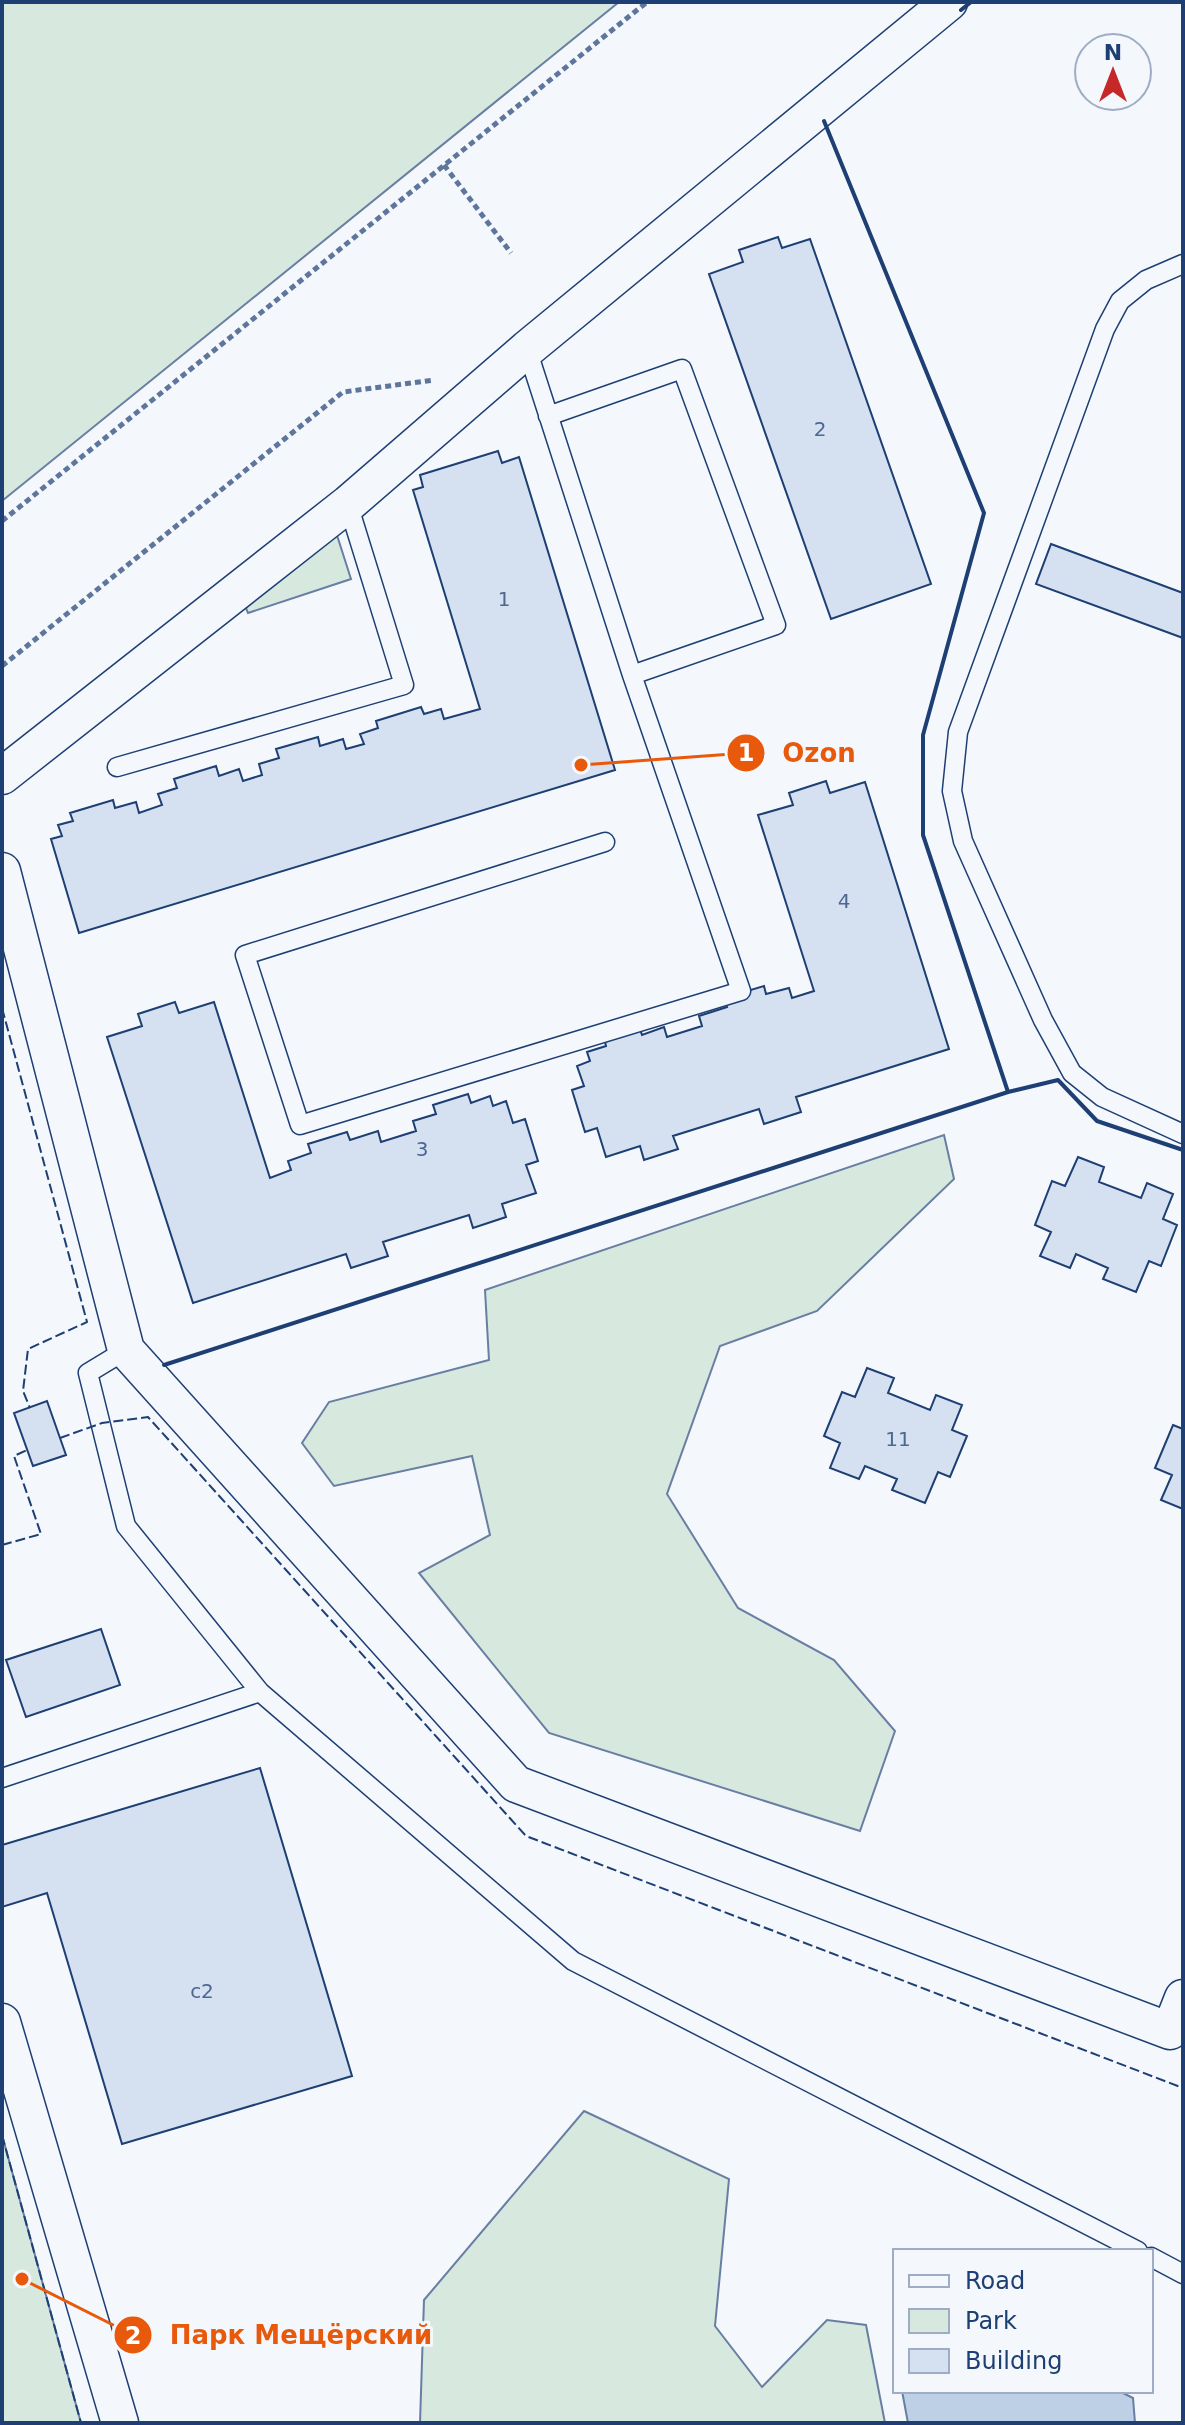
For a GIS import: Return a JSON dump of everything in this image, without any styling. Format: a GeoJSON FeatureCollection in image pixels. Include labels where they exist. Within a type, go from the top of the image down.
{"type":"FeatureCollection","features":[{"type":"Feature","properties":{"kind":"street"},"geometry":{"type":"LineString","coordinates":[[2,776],[348,504],[527,349],[949,2]]}},
{"type":"Feature","properties":{"kind":"street"},"geometry":{"type":"LineString","coordinates":[[2,871],[126,1350],[516,1784],[1177,2014]]}},
{"type":"Feature","properties":{"kind":"street"},"geometry":{"type":"LineString","coordinates":[[2,2022],[120,2423]]}},
{"type":"Feature","properties":{"kind":"lane"},"geometry":{"type":"LineString","coordinates":[[1183,264],[1146,280],[1120,301],[1105,329],[958,732],[952,791],[969,856],[1043,1020],[1072,1073],[1102,1097],[1183,1134]]}},
{"type":"Feature","properties":{"kind":"lane"},"geometry":{"type":"LineString","coordinates":[[527,349],[632,675],[741,991],[300,1125],[245,955],[605,842]]}},
{"type":"Feature","properties":{"kind":"lane"},"geometry":{"type":"LineString","coordinates":[[548,416],[682,369],[776,625],[632,675]]}},
{"type":"Feature","properties":{"kind":"lane"},"geometry":{"type":"LineString","coordinates":[[117,767],[404,685],[348,504]]}},
{"type":"Feature","properties":{"kind":"lane"},"geometry":{"type":"LineString","coordinates":[[126,1350],[88,1373],[126,1526],[260,1692],[573,1961],[1134,2249]]}},
{"type":"Feature","properties":{"kind":"lane"},"geometry":{"type":"LineString","coordinates":[[2,1778],[260,1692]]}},
{"type":"Feature","properties":{"kind":"lane"},"geometry":{"type":"LineString","coordinates":[[1153,2258],[1183,2274]]}},
{"type":"Feature","properties":{"kind":"path"},"geometry":{"type":"LineString","coordinates":[[2,521],[647,2]]}},
{"type":"Feature","properties":{"kind":"path"},"geometry":{"type":"LineString","coordinates":[[444,165],[511,253]]}},
{"type":"Feature","properties":{"kind":"path"},"geometry":{"type":"LineString","coordinates":[[2,666],[343,392],[444,379]]}},
{"type":"Feature","properties":{"kind":"green space"},"geometry":{"type":"Polygon","coordinates":[[[2,2],[619,2],[2,501],[2,2]]]}},
{"type":"Feature","properties":{"kind":"green space"},"geometry":{"type":"Polygon","coordinates":[[[335,529],[351,579],[248,613],[243,601],[335,529]]]}},
{"type":"Feature","properties":{"kind":"green space"},"geometry":{"type":"Polygon","coordinates":[[[944,1135],[954,1179],[817,1311],[720,1346],[667,1494],[738,1608],[834,1660],[895,1731],[860,1831],[549,1733],[419,1573],[490,1535],[472,1456],[334,1486],[302,1443],[329,1402],[489,1360],[485,1290],[944,1135]]]}},
{"type":"Feature","properties":{"kind":"green space"},"geometry":{"type":"Polygon","coordinates":[[[584,2111],[729,2179],[715,2326],[762,2387],[827,2320],[866,2325],[885,2423],[420,2423],[424,2300],[584,2111]]]}},
{"type":"Feature","properties":{"kind":"green space"},"geometry":{"type":"Polygon","coordinates":[[[2,2135],[81,2423],[2,2423],[2,2135]]]}},
{"type":"Feature","properties":{"kind":"water"},"geometry":{"type":"Polygon","coordinates":[[[902,2393],[1123,2393],[1133,2398],[1135,2423],[908,2423],[902,2393]]]}},
{"type":"Feature","properties":{"kind":"building"},"geometry":{"type":"Polygon","coordinates":[[[778,237],[782,248],[810,239],[931,584],[831,619],[709,274],[743,262],[739,250],[778,237]]]}},
{"type":"Feature","properties":{"kind":"building"},"geometry":{"type":"Polygon","coordinates":[[[498,451],[502,463],[519,457],[615,770],[79,933],[51,839],[62,836],[58,825],[73,821],[70,813],[113,800],[115,808],[136,802],[139,813],[162,805],[158,794],[177,788],[174,779],[216,766],[219,776],[239,769],[243,781],[262,775],[259,764],[279,758],[276,749],[318,737],[320,746],[343,739],[346,749],[364,744],[360,734],[378,728],[376,721],[421,707],[424,714],[441,709],[444,719],[480,709],[413,490],[423,487],[420,475],[498,451]]]}},
{"type":"Feature","properties":{"kind":"building"},"geometry":{"type":"Polygon","coordinates":[[[1051,544],[1183,593],[1183,638],[1036,584],[1051,544]]]}},
{"type":"Feature","properties":{"kind":"building"},"geometry":{"type":"Polygon","coordinates":[[[826,781],[830,793],[865,782],[949,1049],[796,1097],[801,1112],[764,1124],[759,1109],[673,1136],[678,1149],[644,1160],[640,1146],[606,1157],[597,1128],[585,1132],[572,1090],[584,1086],[577,1066],[590,1061],[587,1052],[606,1046],[604,1037],[639,1026],[642,1035],[664,1027],[667,1037],[702,1026],[699,1016],[727,1007],[724,998],[764,986],[766,994],[789,988],[792,998],[814,991],[758,815],[793,805],[789,793],[826,781]]]}},
{"type":"Feature","properties":{"kind":"building"},"geometry":{"type":"Polygon","coordinates":[[[175,1002],[179,1013],[214,1002],[270,1178],[291,1170],[288,1161],[311,1153],[308,1144],[347,1132],[350,1140],[378,1131],[381,1142],[416,1131],[413,1121],[436,1114],[433,1105],[468,1094],[471,1103],[490,1096],[493,1106],[506,1101],[513,1123],[525,1119],[538,1161],[526,1165],[536,1193],[502,1204],[506,1217],[473,1228],[469,1215],[383,1242],[388,1256],[351,1268],[346,1254],[193,1303],[107,1037],[142,1026],[138,1014],[175,1002]]]}},
{"type":"Feature","properties":{"kind":"building"},"geometry":{"type":"Polygon","coordinates":[[[1078,1157],[1104,1167],[1099,1182],[1141,1198],[1147,1183],[1173,1194],[1163,1219],[1177,1225],[1161,1266],[1149,1261],[1136,1292],[1103,1279],[1108,1268],[1076,1254],[1070,1268],[1040,1256],[1051,1232],[1035,1225],[1052,1181],[1065,1186],[1078,1157]]]}},
{"type":"Feature","properties":{"kind":"building"},"geometry":{"type":"Polygon","coordinates":[[[867,1368],[894,1378],[888,1393],[930,1410],[936,1395],[962,1405],[952,1430],[967,1436],[950,1477],[938,1472],[925,1503],[892,1490],[897,1479],[865,1466],[859,1479],[830,1468],[840,1443],[824,1436],[842,1392],[855,1397],[867,1368]]]}},
{"type":"Feature","properties":{"kind":"building"},"geometry":{"type":"Polygon","coordinates":[[[47,1401],[66,1455],[33,1466],[14,1413],[47,1401]]]}},
{"type":"Feature","properties":{"kind":"building"},"geometry":{"type":"Polygon","coordinates":[[[1173,1425],[1183,1429],[1183,1509],[1161,1500],[1172,1475],[1155,1468],[1173,1425]]]}},
{"type":"Feature","properties":{"kind":"building"},"geometry":{"type":"Polygon","coordinates":[[[101,1629],[120,1685],[26,1717],[6,1660],[101,1629]]]}},
{"type":"Feature","properties":{"kind":"building"},"geometry":{"type":"Polygon","coordinates":[[[260,1768],[352,2076],[122,2144],[47,1893],[2,1907],[2,1845],[260,1768]]]}},
{"type":"Feature","properties":{"kind":"fence"},"geometry":{"type":"LineString","coordinates":[[2,1008],[87,1322],[28,1349],[23,1391],[30,1408]]}},
{"type":"Feature","properties":{"kind":"fence"},"geometry":{"type":"LineString","coordinates":[[60,1438],[102,1423],[148,1417],[526,1836],[1183,2088]]}},
{"type":"Feature","properties":{"kind":"fence"},"geometry":{"type":"LineString","coordinates":[[2,1545],[41,1534],[14,1456],[27,1450]]}},
{"type":"Feature","properties":{"kind":"fence"},"geometry":{"type":"LineString","coordinates":[[2,2135],[81,2423]]}},
{"type":"Feature","properties":{"kind":"wall"},"geometry":{"type":"LineString","coordinates":[[961,10],[971,2]]}},
{"type":"Feature","properties":{"kind":"wall"},"geometry":{"type":"LineString","coordinates":[[824,121],[984,513],[923,735],[923,835],[1008,1092]]}},
{"type":"Feature","properties":{"kind":"wall"},"geometry":{"type":"LineString","coordinates":[[164,1365],[1008,1092],[1058,1080],[1097,1121],[1183,1150]]}},
{"type":"Feature","properties":{"kind":"place","name":"Ozon"},"geometry":{"type":"Point","coordinates":[581,765]}},
{"type":"Feature","properties":{"kind":"place","name":"Парк Мещёрский"},"geometry":{"type":"Point","coordinates":[22,2279]}}]}
